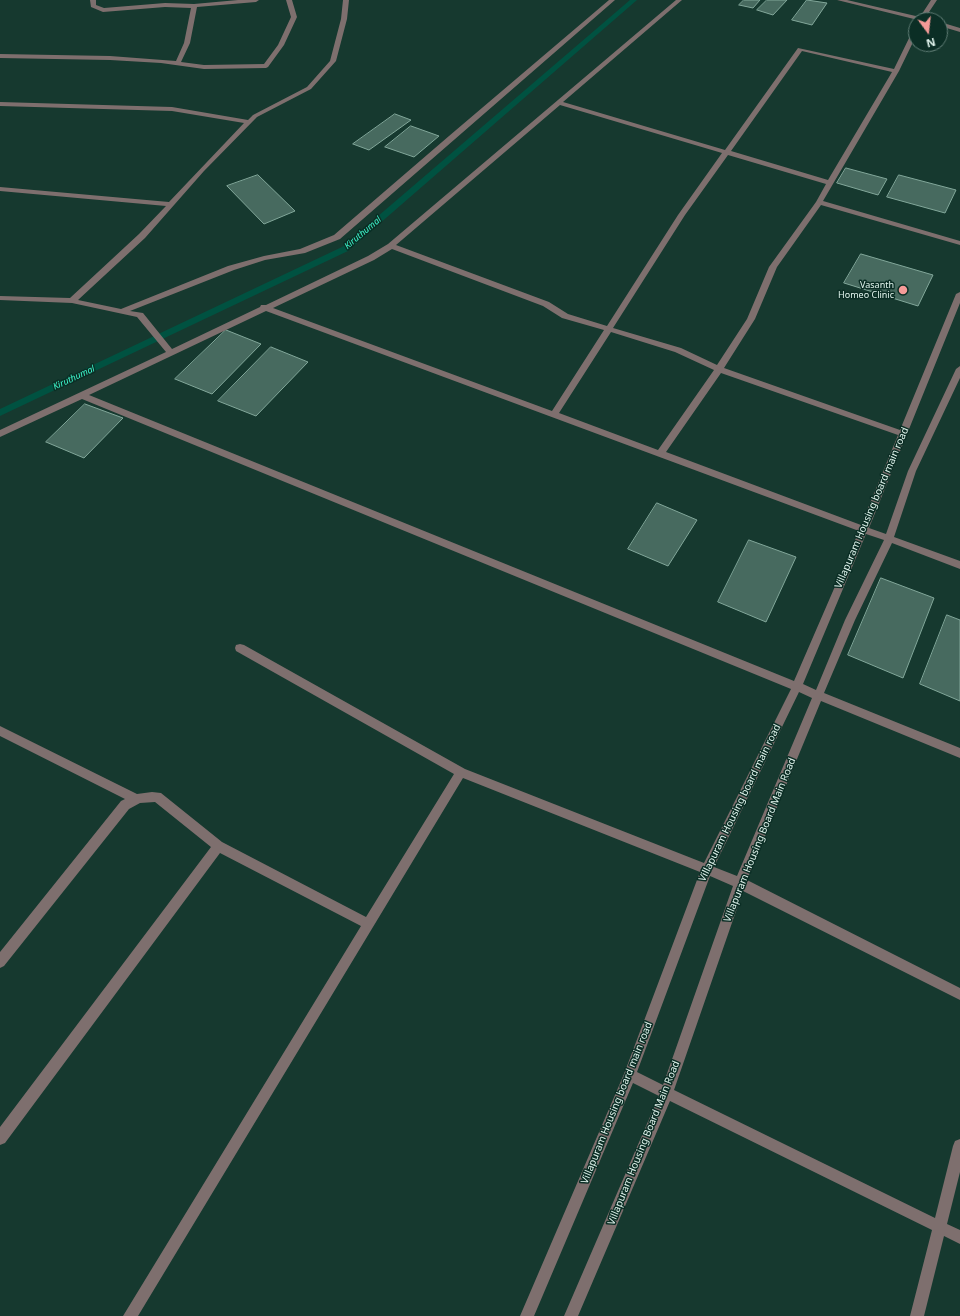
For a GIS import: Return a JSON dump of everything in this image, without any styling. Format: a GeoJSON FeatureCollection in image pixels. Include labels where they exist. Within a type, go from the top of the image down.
{"type":"FeatureCollection","features":[{"type":"Feature","properties":{"kind":"street"},"geometry":{"type":"LineString","coordinates":[[93,0],[93,6],[103,10],[165,2],[194,6],[256,0]]}},
{"type":"Feature","properties":{"kind":"street"},"geometry":{"type":"LineString","coordinates":[[0,56],[110,58],[178,63],[204,67],[266,66],[281,45],[294,17],[289,0]]}},
{"type":"Feature","properties":{"kind":"street"},"geometry":{"type":"LineString","coordinates":[[72,301],[142,236],[255,116],[310,88],[333,61],[344,19],[346,0]]}},
{"type":"Feature","properties":{"kind":"street"},"geometry":{"type":"LineString","coordinates":[[122,311],[230,268],[264,258],[302,250],[337,237],[451,137],[612,0]]}},
{"type":"Feature","properties":{"kind":"street"},"geometry":{"type":"LineString","coordinates":[[0,434],[264,307],[370,258],[391,246],[679,0]]}},
{"type":"Feature","properties":{"kind":"street"},"geometry":{"type":"LineString","coordinates":[[840,0],[908,16]]}},
{"type":"Feature","properties":{"kind":"street"},"geometry":{"type":"LineString","coordinates":[[927,12],[934,0]]}},
{"type":"Feature","properties":{"kind":"street"},"geometry":{"type":"LineString","coordinates":[[178,63],[187,43],[194,6]]}},
{"type":"Feature","properties":{"kind":"street"},"geometry":{"type":"LineString","coordinates":[[948,26],[960,30]]}},
{"type":"Feature","properties":{"kind":"street"},"geometry":{"type":"LineString","coordinates":[[660,454],[719,369],[751,319],[773,267],[819,202],[896,71],[908,46]]}},
{"type":"Feature","properties":{"kind":"street"},"geometry":{"type":"LineString","coordinates":[[554,414],[682,215],[800,49],[896,71]]}},
{"type":"Feature","properties":{"kind":"street"},"geometry":{"type":"LineString","coordinates":[[560,102],[830,183]]}},
{"type":"Feature","properties":{"kind":"street"},"geometry":{"type":"LineString","coordinates":[[0,104],[172,109],[249,122]]}},
{"type":"Feature","properties":{"kind":"street"},"geometry":{"type":"LineString","coordinates":[[0,189],[171,204]]}},
{"type":"Feature","properties":{"kind":"street"},"geometry":{"type":"LineString","coordinates":[[819,202],[960,243]]}},
{"type":"Feature","properties":{"kind":"street"},"geometry":{"type":"LineString","coordinates":[[391,246],[546,304],[565,316],[678,350],[719,369],[903,434]]}},
{"type":"Feature","properties":{"kind":"street","name":"Villapuram Housing board main road"},"geometry":{"type":"LineString","coordinates":[[527,1316],[630,1075],[706,870],[797,686],[864,529],[960,294]]}},
{"type":"Feature","properties":{"kind":"street"},"geometry":{"type":"LineString","coordinates":[[0,298],[72,301],[140,315],[170,352]]}},
{"type":"Feature","properties":{"kind":"street"},"geometry":{"type":"LineString","coordinates":[[264,307],[960,565]]}},
{"type":"Feature","properties":{"kind":"street","name":"Villapuram Housing Board Main Road"},"geometry":{"type":"LineString","coordinates":[[571,1316],[667,1092],[740,884],[850,620],[889,539],[912,471],[960,369]]}},
{"type":"Feature","properties":{"kind":"street"},"geometry":{"type":"LineString","coordinates":[[81,395],[960,753]]}},
{"type":"Feature","properties":{"kind":"street"},"geometry":{"type":"LineString","coordinates":[[240,648],[461,772],[740,884],[960,994]]}},
{"type":"Feature","properties":{"kind":"street"},"geometry":{"type":"LineString","coordinates":[[0,731],[136,799]]}},
{"type":"Feature","properties":{"kind":"street"},"geometry":{"type":"LineString","coordinates":[[130,1316],[461,772]]}},
{"type":"Feature","properties":{"kind":"street"},"geometry":{"type":"LineString","coordinates":[[0,962],[125,805],[136,799],[148,796],[156,797],[218,846],[368,924]]}},
{"type":"Feature","properties":{"kind":"street"},"geometry":{"type":"LineString","coordinates":[[0,1138],[218,846]]}},
{"type":"Feature","properties":{"kind":"street"},"geometry":{"type":"LineString","coordinates":[[630,1075],[960,1237]]}},
{"type":"Feature","properties":{"kind":"street"},"geometry":{"type":"LineString","coordinates":[[917,1316],[960,1146]]}},
{"type":"Feature","properties":{"kind":"building"},"geometry":{"type":"Polygon","coordinates":[[[744,0],[760,0],[753,8],[739,5],[744,0]]]}},
{"type":"Feature","properties":{"kind":"building"},"geometry":{"type":"Polygon","coordinates":[[[767,0],[787,0],[773,15],[757,10],[767,0]]]}},
{"type":"Feature","properties":{"kind":"building"},"geometry":{"type":"Polygon","coordinates":[[[807,0],[827,3],[812,25],[792,20],[807,0]]]}},
{"type":"Feature","properties":{"kind":"building"},"geometry":{"type":"Polygon","coordinates":[[[395,114],[411,120],[369,150],[353,144],[395,114]]]}},
{"type":"Feature","properties":{"kind":"building"},"geometry":{"type":"Polygon","coordinates":[[[411,126],[439,136],[414,157],[385,147],[411,126]]]}},
{"type":"Feature","properties":{"kind":"building"},"geometry":{"type":"Polygon","coordinates":[[[846,168],[887,179],[878,195],[837,183],[846,168]]]}},
{"type":"Feature","properties":{"kind":"building"},"geometry":{"type":"Polygon","coordinates":[[[258,175],[295,211],[264,224],[227,186],[258,175]]]}},
{"type":"Feature","properties":{"kind":"building"},"geometry":{"type":"Polygon","coordinates":[[[899,175],[956,190],[945,213],[887,197],[899,175]]]}},
{"type":"Feature","properties":{"kind":"building"},"geometry":{"type":"Polygon","coordinates":[[[861,254],[933,275],[918,306],[844,283],[861,254]]]}},
{"type":"Feature","properties":{"kind":"building"},"geometry":{"type":"Polygon","coordinates":[[[226,330],[261,344],[212,394],[175,379],[226,330]]]}},
{"type":"Feature","properties":{"kind":"building"},"geometry":{"type":"Polygon","coordinates":[[[271,347],[308,362],[256,416],[218,401],[271,347]]]}},
{"type":"Feature","properties":{"kind":"building"},"geometry":{"type":"Polygon","coordinates":[[[85,404],[123,418],[84,458],[46,442],[85,404]]]}},
{"type":"Feature","properties":{"kind":"building"},"geometry":{"type":"Polygon","coordinates":[[[657,503],[697,520],[668,566],[628,549],[657,503]]]}},
{"type":"Feature","properties":{"kind":"building"},"geometry":{"type":"Polygon","coordinates":[[[749,540],[796,557],[766,622],[718,602],[749,540]]]}},
{"type":"Feature","properties":{"kind":"building"},"geometry":{"type":"Polygon","coordinates":[[[881,578],[934,598],[903,678],[848,655],[881,578]]]}},
{"type":"Feature","properties":{"kind":"building"},"geometry":{"type":"Polygon","coordinates":[[[947,615],[960,620],[960,701],[920,684],[947,615]]]}},
{"type":"Feature","properties":{"kind":"waterway","name":"Kiruthumal"},"geometry":{"type":"LineString","coordinates":[[0,413],[345,249],[634,0]]}},
{"type":"Feature","properties":{"kind":"place","name":"Vasanth Homeo Clinic"},"geometry":{"type":"Point","coordinates":[903,290]}}]}
